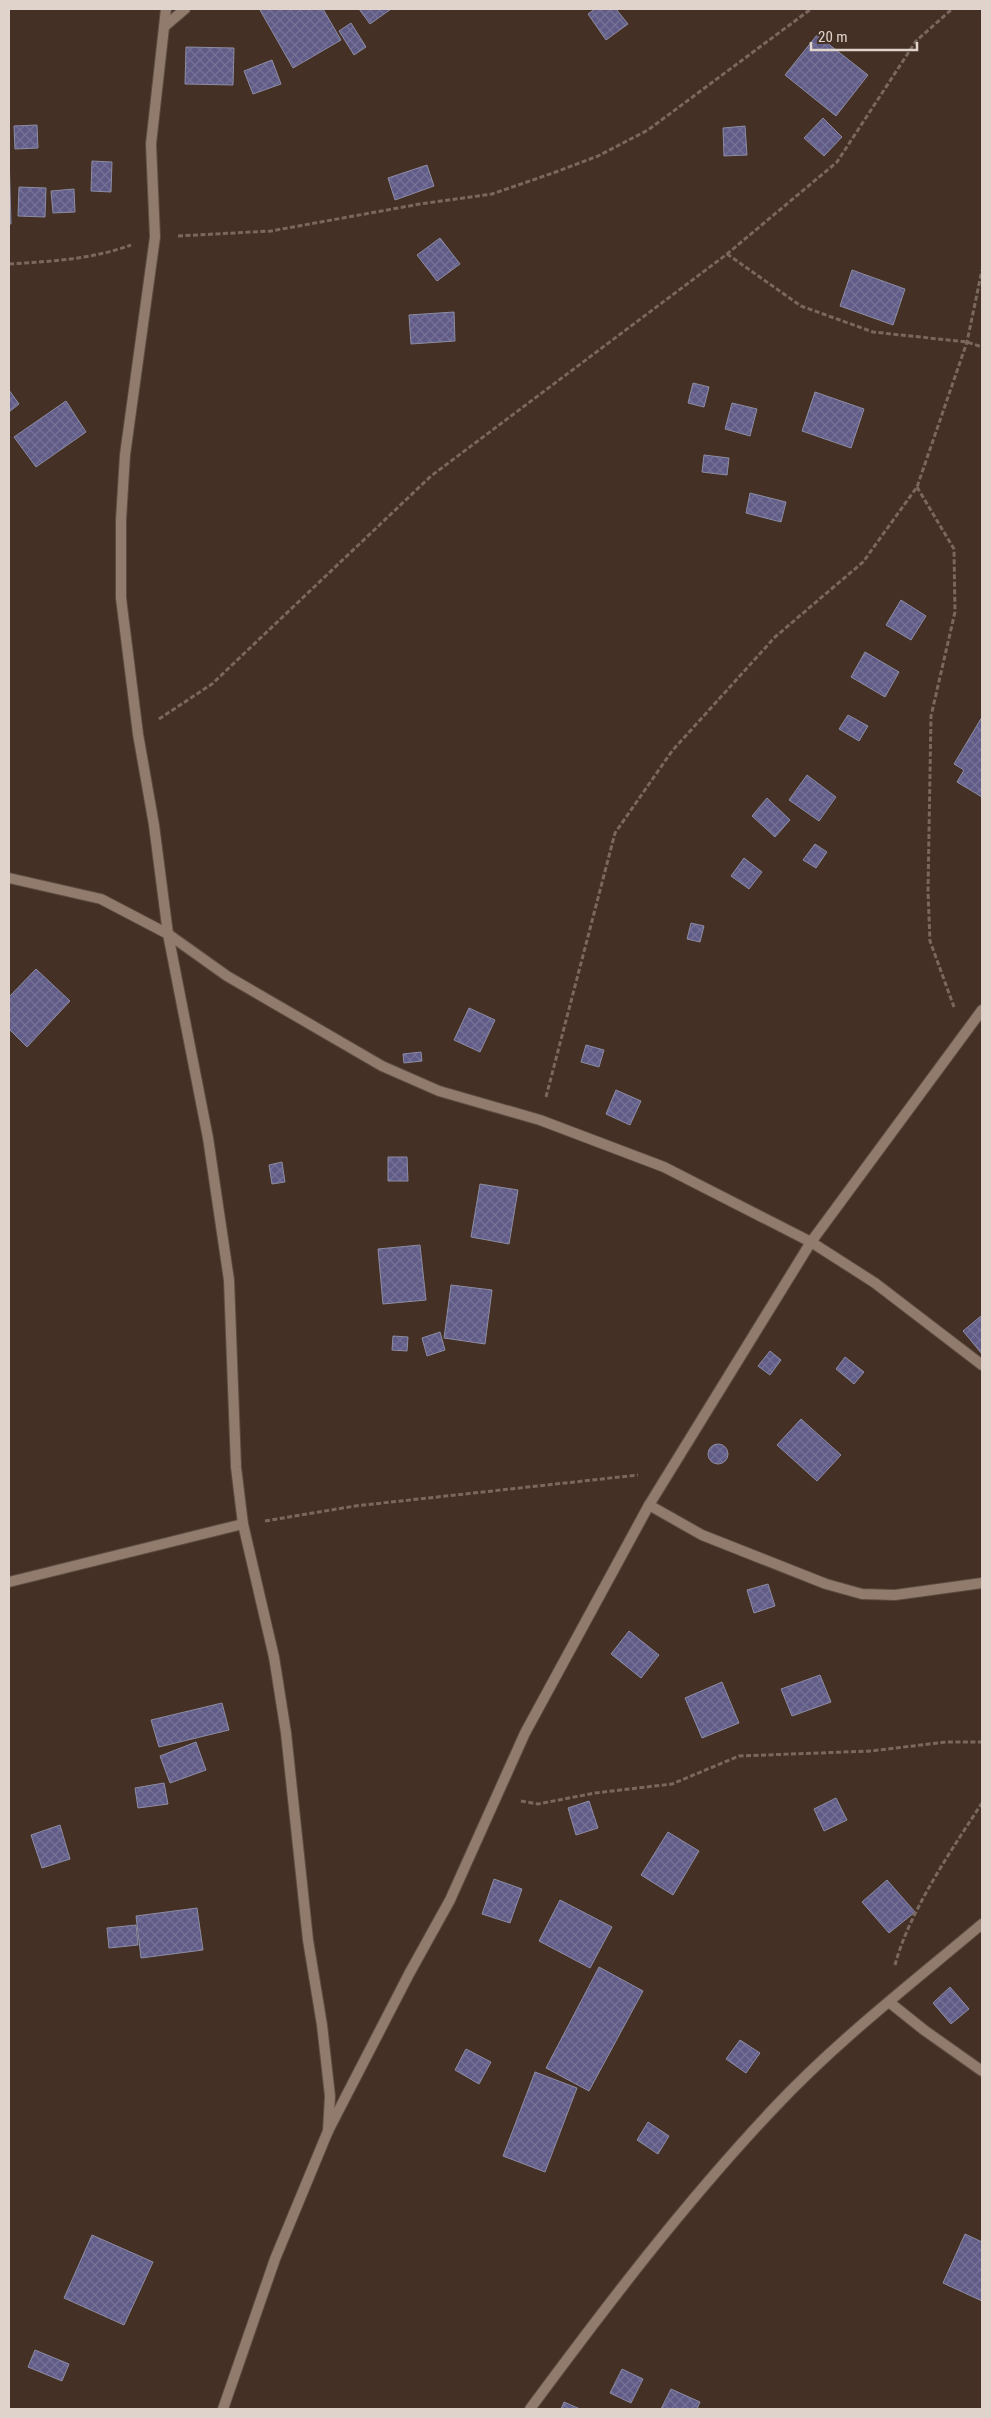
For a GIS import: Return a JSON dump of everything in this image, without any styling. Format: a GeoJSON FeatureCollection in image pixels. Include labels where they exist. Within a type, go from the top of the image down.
{"type":"FeatureCollection","features":[{"type":"Feature","properties":{"kind":"street"},"geometry":{"type":"LineString","coordinates":[[166,9],[151,144],[155,237],[129,411],[121,520],[122,598],[138,734],[154,825],[168,934],[208,1138],[229,1280],[236,1467],[243,1524],[274,1657],[286,1733],[308,1940],[322,2025],[330,2096],[328,2131]]}},
{"type":"Feature","properties":{"kind":"street"},"geometry":{"type":"LineString","coordinates":[[165,26],[184,9]]}},
{"type":"Feature","properties":{"kind":"street"},"geometry":{"type":"LineString","coordinates":[[9,878],[101,899],[168,934],[227,976],[382,1066],[439,1091],[540,1120],[664,1167],[811,1242],[874,1283],[982,1365]]}},
{"type":"Feature","properties":{"kind":"street"},"geometry":{"type":"LineString","coordinates":[[222,2409],[275,2259],[328,2131],[409,1974],[450,1900],[525,1733],[649,1505],[811,1242],[982,1010]]}},
{"type":"Feature","properties":{"kind":"street"},"geometry":{"type":"LineString","coordinates":[[649,1505],[709,1538],[826,1584],[862,1594],[895,1595],[982,1583]]}},
{"type":"Feature","properties":{"kind":"street"},"geometry":{"type":"LineString","coordinates":[[9,1582],[243,1524]]}},
{"type":"Feature","properties":{"kind":"street"},"geometry":{"type":"LineString","coordinates":[[530,2409],[664,2232],[776,2106],[890,2002],[982,1924]]}},
{"type":"Feature","properties":{"kind":"street"},"geometry":{"type":"LineString","coordinates":[[890,2002],[924,2030],[982,2071]]}},
{"type":"Feature","properties":{"kind":"path"},"geometry":{"type":"LineString","coordinates":[[9,264],[61,262],[107,254],[155,237],[271,231],[420,204],[492,194],[598,156],[648,130],[811,9]]}},
{"type":"Feature","properties":{"kind":"path"},"geometry":{"type":"LineString","coordinates":[[138,734],[212,684],[431,476],[727,254],[837,162],[916,41],[952,9]]}},
{"type":"Feature","properties":{"kind":"path"},"geometry":{"type":"LineString","coordinates":[[727,254],[801,306],[873,332],[967,342],[982,347]]}},
{"type":"Feature","properties":{"kind":"path"},"geometry":{"type":"LineString","coordinates":[[540,1120],[615,833],[672,750],[775,637],[863,562],[917,488],[967,342],[982,270]]}},
{"type":"Feature","properties":{"kind":"path"},"geometry":{"type":"LineString","coordinates":[[917,488],[954,548],[956,612],[931,716],[928,891],[930,941],[964,1032]]}},
{"type":"Feature","properties":{"kind":"path"},"geometry":{"type":"LineString","coordinates":[[243,1524],[355,1506],[669,1472]]}},
{"type":"Feature","properties":{"kind":"path"},"geometry":{"type":"LineString","coordinates":[[496,1797],[538,1804],[595,1793],[672,1784],[739,1756],[871,1751],[946,1742],[982,1742]]}},
{"type":"Feature","properties":{"kind":"path"},"geometry":{"type":"LineString","coordinates":[[890,2002],[896,1963],[909,1928],[930,1889],[982,1803]]}},
{"type":"Feature","properties":{"kind":"building"},"geometry":{"type":"Polygon","coordinates":[[[323,9],[341,40],[293,68],[260,10],[323,9]]]}},
{"type":"Feature","properties":{"kind":"building"},"geometry":{"type":"Polygon","coordinates":[[[359,9],[391,9],[370,24],[359,9]]]}},
{"type":"Feature","properties":{"kind":"building"},"geometry":{"type":"Polygon","coordinates":[[[595,9],[616,9],[628,24],[606,40],[588,14],[595,9]]]}},
{"type":"Feature","properties":{"kind":"building"},"geometry":{"type":"Polygon","coordinates":[[[351,23],[366,47],[354,55],[339,31],[351,23]]]}},
{"type":"Feature","properties":{"kind":"building"},"geometry":{"type":"Polygon","coordinates":[[[817,35],[868,75],[836,116],[785,75],[817,35]]]}},
{"type":"Feature","properties":{"kind":"building"},"geometry":{"type":"Polygon","coordinates":[[[186,47],[234,48],[233,85],[185,84],[186,47]]]}},
{"type":"Feature","properties":{"kind":"building"},"geometry":{"type":"Polygon","coordinates":[[[272,60],[281,84],[253,94],[244,71],[272,60]]]}},
{"type":"Feature","properties":{"kind":"building"},"geometry":{"type":"Polygon","coordinates":[[[823,118],[842,137],[824,156],[804,138],[823,118]]]}},
{"type":"Feature","properties":{"kind":"building"},"geometry":{"type":"Polygon","coordinates":[[[37,125],[38,148],[15,149],[14,126],[37,125]]]}},
{"type":"Feature","properties":{"kind":"building"},"geometry":{"type":"Polygon","coordinates":[[[745,126],[747,155],[724,156],[723,128],[745,126]]]}},
{"type":"Feature","properties":{"kind":"building"},"geometry":{"type":"Polygon","coordinates":[[[9,153],[11,224],[9,224],[9,153]]]}},
{"type":"Feature","properties":{"kind":"building"},"geometry":{"type":"Polygon","coordinates":[[[92,161],[112,162],[111,192],[91,191],[92,161]]]}},
{"type":"Feature","properties":{"kind":"building"},"geometry":{"type":"Polygon","coordinates":[[[427,165],[434,186],[395,200],[388,178],[427,165]]]}},
{"type":"Feature","properties":{"kind":"building"},"geometry":{"type":"Polygon","coordinates":[[[19,187],[46,188],[45,217],[18,216],[19,187]]]}},
{"type":"Feature","properties":{"kind":"building"},"geometry":{"type":"Polygon","coordinates":[[[74,189],[75,212],[53,213],[51,191],[74,189]]]}},
{"type":"Feature","properties":{"kind":"building"},"geometry":{"type":"Polygon","coordinates":[[[440,238],[460,264],[437,281],[417,255],[440,238]]]}},
{"type":"Feature","properties":{"kind":"building"},"geometry":{"type":"Polygon","coordinates":[[[852,270],[905,289],[893,325],[840,306],[852,270]]]}},
{"type":"Feature","properties":{"kind":"building"},"geometry":{"type":"Polygon","coordinates":[[[454,312],[455,341],[411,344],[409,315],[454,312]]]}},
{"type":"Feature","properties":{"kind":"building"},"geometry":{"type":"Polygon","coordinates":[[[693,383],[709,387],[704,407],[688,403],[693,383]]]}},
{"type":"Feature","properties":{"kind":"building"},"geometry":{"type":"Polygon","coordinates":[[[9,390],[19,404],[9,412],[9,390]]]}},
{"type":"Feature","properties":{"kind":"building"},"geometry":{"type":"Polygon","coordinates":[[[815,392],[864,409],[851,448],[802,431],[815,392]]]}},
{"type":"Feature","properties":{"kind":"building"},"geometry":{"type":"Polygon","coordinates":[[[66,401],[86,432],[36,467],[14,437],[66,401]]]}},
{"type":"Feature","properties":{"kind":"building"},"geometry":{"type":"Polygon","coordinates":[[[732,403],[757,409],[750,436],[725,429],[732,403]]]}},
{"type":"Feature","properties":{"kind":"building"},"geometry":{"type":"Polygon","coordinates":[[[704,455],[729,458],[727,475],[702,472],[704,455]]]}},
{"type":"Feature","properties":{"kind":"building"},"geometry":{"type":"Polygon","coordinates":[[[750,493],[786,502],[781,522],[746,513],[750,493]]]}},
{"type":"Feature","properties":{"kind":"building"},"geometry":{"type":"Polygon","coordinates":[[[901,600],[926,616],[911,640],[886,625],[901,600]]]}},
{"type":"Feature","properties":{"kind":"building"},"geometry":{"type":"Polygon","coordinates":[[[865,652],[899,672],[885,697],[851,677],[865,652]]]}},
{"type":"Feature","properties":{"kind":"building"},"geometry":{"type":"Polygon","coordinates":[[[848,715],[868,726],[859,741],[839,729],[848,715]]]}},
{"type":"Feature","properties":{"kind":"building"},"geometry":{"type":"Polygon","coordinates":[[[982,717],[982,797],[957,782],[964,770],[954,764],[982,717]]]}},
{"type":"Feature","properties":{"kind":"building"},"geometry":{"type":"Polygon","coordinates":[[[807,775],[836,797],[819,821],[789,800],[807,775]]]}},
{"type":"Feature","properties":{"kind":"building"},"geometry":{"type":"Polygon","coordinates":[[[767,798],[790,820],[775,837],[752,816],[767,798]]]}},
{"type":"Feature","properties":{"kind":"building"},"geometry":{"type":"Polygon","coordinates":[[[815,844],[827,852],[816,868],[803,860],[815,844]]]}},
{"type":"Feature","properties":{"kind":"building"},"geometry":{"type":"Polygon","coordinates":[[[744,858],[762,872],[749,889],[731,876],[744,858]]]}},
{"type":"Feature","properties":{"kind":"building"},"geometry":{"type":"Polygon","coordinates":[[[691,923],[704,926],[700,942],[687,939],[691,923]]]}},
{"type":"Feature","properties":{"kind":"building"},"geometry":{"type":"Polygon","coordinates":[[[36,969],[70,1001],[27,1047],[9,1029],[9,997],[36,969]]]}},
{"type":"Feature","properties":{"kind":"building"},"geometry":{"type":"Polygon","coordinates":[[[469,1008],[495,1020],[480,1052],[454,1040],[469,1008]]]}},
{"type":"Feature","properties":{"kind":"building"},"geometry":{"type":"Polygon","coordinates":[[[586,1045],[604,1050],[599,1067],[581,1062],[586,1045]]]}},
{"type":"Feature","properties":{"kind":"building"},"geometry":{"type":"Polygon","coordinates":[[[421,1052],[422,1061],[404,1063],[403,1054],[421,1052]]]}},
{"type":"Feature","properties":{"kind":"building"},"geometry":{"type":"Polygon","coordinates":[[[616,1090],[641,1101],[630,1125],[606,1114],[616,1090]]]}},
{"type":"Feature","properties":{"kind":"building"},"geometry":{"type":"Polygon","coordinates":[[[388,1157],[407,1157],[408,1181],[388,1181],[388,1157]]]}},
{"type":"Feature","properties":{"kind":"building"},"geometry":{"type":"Polygon","coordinates":[[[282,1162],[285,1182],[272,1184],[269,1165],[282,1162]]]}},
{"type":"Feature","properties":{"kind":"building"},"geometry":{"type":"Polygon","coordinates":[[[480,1184],[518,1190],[509,1244],[471,1237],[480,1184]]]}},
{"type":"Feature","properties":{"kind":"building"},"geometry":{"type":"Polygon","coordinates":[[[420,1245],[426,1300],[383,1304],[378,1249],[420,1245]]]}},
{"type":"Feature","properties":{"kind":"building"},"geometry":{"type":"Polygon","coordinates":[[[451,1285],[492,1290],[485,1344],[444,1338],[451,1285]]]}},
{"type":"Feature","properties":{"kind":"building"},"geometry":{"type":"Polygon","coordinates":[[[981,1316],[982,1318],[982,1354],[963,1331],[981,1316]]]}},
{"type":"Feature","properties":{"kind":"building"},"geometry":{"type":"Polygon","coordinates":[[[440,1332],[445,1350],[427,1356],[422,1338],[440,1332]]]}},
{"type":"Feature","properties":{"kind":"building"},"geometry":{"type":"Polygon","coordinates":[[[393,1336],[408,1337],[407,1351],[392,1350],[393,1336]]]}},
{"type":"Feature","properties":{"kind":"building"},"geometry":{"type":"Polygon","coordinates":[[[770,1351],[781,1360],[770,1375],[758,1366],[770,1351]]]}},
{"type":"Feature","properties":{"kind":"building"},"geometry":{"type":"Polygon","coordinates":[[[845,1357],[864,1372],[854,1384],[836,1369],[845,1357]]]}},
{"type":"Feature","properties":{"kind":"building"},"geometry":{"type":"Polygon","coordinates":[[[801,1419],[841,1455],[817,1481],[777,1445],[801,1419]]]}},
{"type":"Feature","properties":{"kind":"building"},"geometry":{"type":"Polygon","coordinates":[[[718,1444],[725,1447],[728,1454],[725,1461],[718,1464],[711,1461],[708,1454],[711,1447],[718,1444]]]}},
{"type":"Feature","properties":{"kind":"building"},"geometry":{"type":"Polygon","coordinates":[[[768,1584],[775,1606],[754,1613],[747,1590],[768,1584]]]}},
{"type":"Feature","properties":{"kind":"building"},"geometry":{"type":"Polygon","coordinates":[[[629,1631],[659,1655],[641,1678],[611,1654],[629,1631]]]}},
{"type":"Feature","properties":{"kind":"building"},"geometry":{"type":"Polygon","coordinates":[[[820,1675],[831,1702],[792,1716],[781,1689],[820,1675]]]}},
{"type":"Feature","properties":{"kind":"building"},"geometry":{"type":"Polygon","coordinates":[[[722,1682],[739,1723],[702,1738],[685,1698],[722,1682]]]}},
{"type":"Feature","properties":{"kind":"building"},"geometry":{"type":"Polygon","coordinates":[[[222,1703],[229,1730],[159,1747],[151,1720],[222,1703]]]}},
{"type":"Feature","properties":{"kind":"building"},"geometry":{"type":"Polygon","coordinates":[[[196,1742],[206,1770],[170,1783],[160,1756],[196,1742]]]}},
{"type":"Feature","properties":{"kind":"building"},"geometry":{"type":"Polygon","coordinates":[[[164,1783],[168,1804],[138,1808],[135,1788],[164,1783]]]}},
{"type":"Feature","properties":{"kind":"building"},"geometry":{"type":"Polygon","coordinates":[[[836,1798],[847,1820],[824,1831],[814,1809],[836,1798]]]}},
{"type":"Feature","properties":{"kind":"building"},"geometry":{"type":"Polygon","coordinates":[[[589,1801],[598,1828],[576,1835],[568,1808],[589,1801]]]}},
{"type":"Feature","properties":{"kind":"building"},"geometry":{"type":"Polygon","coordinates":[[[60,1825],[70,1859],[42,1868],[31,1835],[60,1825]]]}},
{"type":"Feature","properties":{"kind":"building"},"geometry":{"type":"Polygon","coordinates":[[[668,1832],[699,1851],[673,1895],[641,1875],[668,1832]]]}},
{"type":"Feature","properties":{"kind":"building"},"geometry":{"type":"Polygon","coordinates":[[[494,1879],[522,1889],[510,1923],[482,1914],[494,1879]]]}},
{"type":"Feature","properties":{"kind":"building"},"geometry":{"type":"Polygon","coordinates":[[[887,1880],[915,1912],[889,1933],[862,1902],[887,1880]]]}},
{"type":"Feature","properties":{"kind":"building"},"geometry":{"type":"Polygon","coordinates":[[[560,1900],[612,1927],[590,1968],[539,1941],[560,1900]]]}},
{"type":"Feature","properties":{"kind":"building"},"geometry":{"type":"Polygon","coordinates":[[[197,1908],[203,1950],[141,1958],[136,1916],[197,1908]]]}},
{"type":"Feature","properties":{"kind":"building"},"geometry":{"type":"Polygon","coordinates":[[[136,1925],[138,1945],[109,1948],[107,1928],[136,1925]]]}},
{"type":"Feature","properties":{"kind":"building"},"geometry":{"type":"Polygon","coordinates":[[[599,1967],[643,1991],[589,2091],[546,2068],[599,1967]]]}},
{"type":"Feature","properties":{"kind":"building"},"geometry":{"type":"Polygon","coordinates":[[[950,1987],[969,2009],[951,2024],[933,2003],[950,1987]]]}},
{"type":"Feature","properties":{"kind":"building"},"geometry":{"type":"Polygon","coordinates":[[[740,2040],[760,2053],[746,2073],[726,2059],[740,2040]]]}},
{"type":"Feature","properties":{"kind":"building"},"geometry":{"type":"Polygon","coordinates":[[[466,2049],[491,2062],[479,2084],[455,2070],[466,2049]]]}},
{"type":"Feature","properties":{"kind":"building"},"geometry":{"type":"Polygon","coordinates":[[[535,2072],[577,2088],[545,2172],[503,2156],[535,2072]]]}},
{"type":"Feature","properties":{"kind":"building"},"geometry":{"type":"Polygon","coordinates":[[[648,2122],[669,2136],[658,2154],[637,2140],[648,2122]]]}},
{"type":"Feature","properties":{"kind":"building"},"geometry":{"type":"Polygon","coordinates":[[[965,2234],[982,2242],[982,2301],[943,2283],[965,2234]]]}},
{"type":"Feature","properties":{"kind":"building"},"geometry":{"type":"Polygon","coordinates":[[[92,2235],[153,2262],[124,2325],[64,2298],[92,2235]]]}},
{"type":"Feature","properties":{"kind":"building"},"geometry":{"type":"Polygon","coordinates":[[[35,2350],[69,2364],[62,2381],[28,2367],[35,2350]]]}},
{"type":"Feature","properties":{"kind":"building"},"geometry":{"type":"Polygon","coordinates":[[[622,2369],[643,2379],[631,2403],[610,2393],[622,2369]]]}},
{"type":"Feature","properties":{"kind":"building"},"geometry":{"type":"Polygon","coordinates":[[[671,2389],[700,2402],[697,2409],[661,2409],[671,2389]]]}},
{"type":"Feature","properties":{"kind":"building"},"geometry":{"type":"Polygon","coordinates":[[[564,2402],[580,2409],[561,2409],[564,2402]]]}}]}
